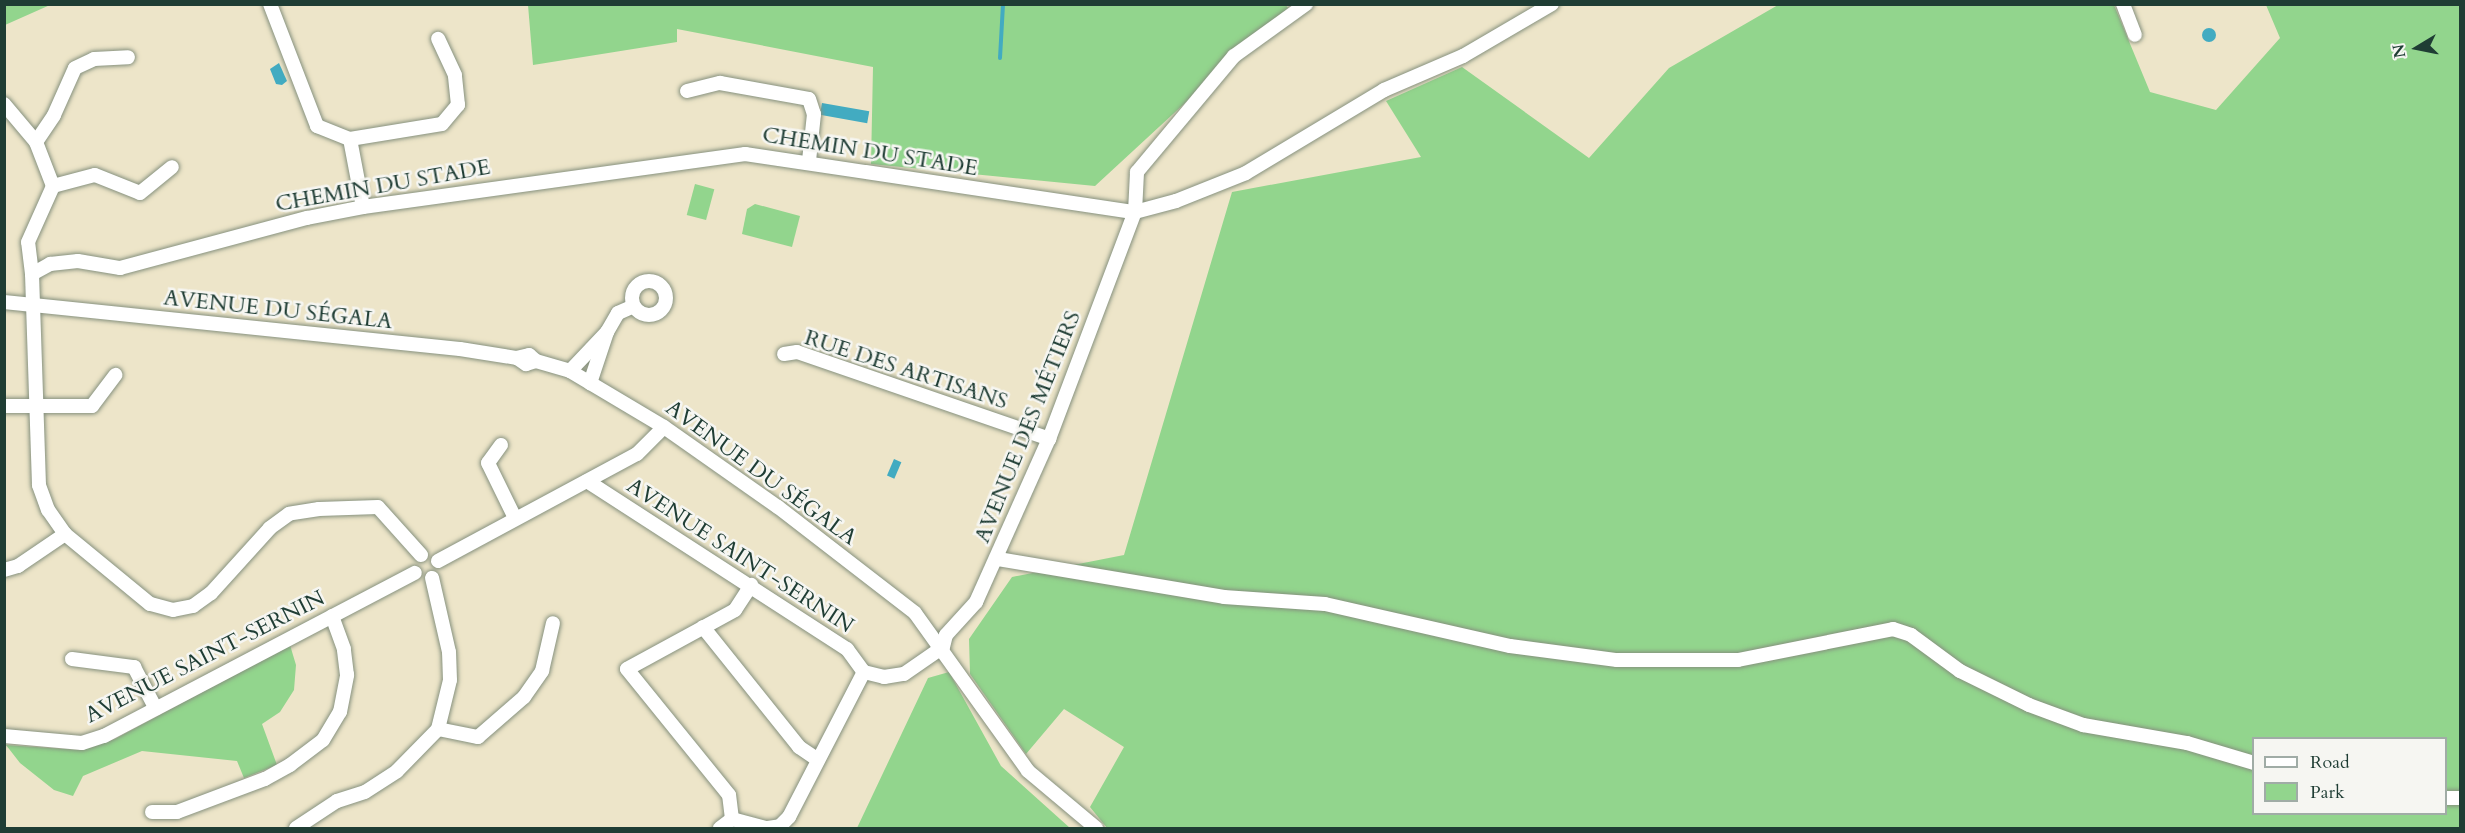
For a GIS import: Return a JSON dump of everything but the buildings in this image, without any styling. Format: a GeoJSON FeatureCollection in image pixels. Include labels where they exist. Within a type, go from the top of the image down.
{"type":"FeatureCollection","features":[{"type":"Feature","properties":{"kind":"street"},"geometry":{"type":"LineString","coordinates":[[270,4],[317,126],[350,139],[442,124],[458,105],[455,75],[438,39]]}},
{"type":"Feature","properties":{"kind":"street","name":"AVENUE DES MÉTIERS"},"geometry":{"type":"LineString","coordinates":[[943,647],[946,635],[976,602],[998,559],[1049,439],[1135,212],[1137,172],[1234,56],[1306,4]]}},
{"type":"Feature","properties":{"kind":"street","name":"CHEMIN DU STADE"},"geometry":{"type":"LineString","coordinates":[[32,274],[50,264],[78,261],[120,268],[307,218],[363,207],[745,154],[808,161],[933,184],[1135,212],[1176,201],[1246,173],[1384,90],[1463,56],[1552,4]]}},
{"type":"Feature","properties":{"kind":"street"},"geometry":{"type":"LineString","coordinates":[[2123,4],[2135,35]]}},
{"type":"Feature","properties":{"kind":"street"},"geometry":{"type":"LineString","coordinates":[[36,142],[54,115],[75,68],[94,59],[128,57]]}},
{"type":"Feature","properties":{"kind":"street"},"geometry":{"type":"LineString","coordinates":[[687,91],[720,83],[809,99],[814,114],[808,161]]}},
{"type":"Feature","properties":{"kind":"street"},"geometry":{"type":"LineString","coordinates":[[4,104],[36,142],[53,186],[28,242],[35,305],[35,406],[39,485],[48,510],[65,534],[150,604],[173,609],[193,606],[211,593],[270,528],[289,514],[365,505],[378,507],[421,555]]}},
{"type":"Feature","properties":{"kind":"street"},"geometry":{"type":"LineString","coordinates":[[350,139],[363,207]]}},
{"type":"Feature","properties":{"kind":"street"},"geometry":{"type":"LineString","coordinates":[[53,186],[95,175],[140,193],[172,167]]}},
{"type":"Feature","properties":{"kind":"street","name":"AVENUE DU SÉGALA"},"geometry":{"type":"LineString","coordinates":[[4,302],[517,358],[526,364],[536,361],[570,371],[664,427],[778,507],[915,613],[943,647],[1028,771],[1096,828]]}},
{"type":"Feature","properties":{"kind":"street"},"geometry":{"type":"LineString","coordinates":[[590,383],[607,332],[618,313],[634,306]]}},
{"type":"Feature","properties":{"kind":"street"},"geometry":{"type":"LineString","coordinates":[[570,371],[607,332]]}},
{"type":"Feature","properties":{"kind":"street","name":"RUE DES ARTISANS"},"geometry":{"type":"LineString","coordinates":[[784,354],[797,352],[1049,439]]}},
{"type":"Feature","properties":{"kind":"street"},"geometry":{"type":"LineString","coordinates":[[4,406],[92,406],[115,375]]}},
{"type":"Feature","properties":{"kind":"street","name":"AVENUE SAINT-SERNIN"},"geometry":{"type":"LineString","coordinates":[[438,561],[637,454],[664,427]]}},
{"type":"Feature","properties":{"kind":"street"},"geometry":{"type":"LineString","coordinates":[[501,446],[488,463],[516,518]]}},
{"type":"Feature","properties":{"kind":"street","name":"AVENUE SAINT-SERNIN"},"geometry":{"type":"LineString","coordinates":[[587,481],[847,649],[864,672]]}},
{"type":"Feature","properties":{"kind":"street"},"geometry":{"type":"LineString","coordinates":[[4,570],[18,566],[65,534]]}},
{"type":"Feature","properties":{"kind":"street"},"geometry":{"type":"LineString","coordinates":[[421,555],[433,555],[438,561],[439,569],[432,578],[421,578],[415,573],[415,561],[421,555]]}},
{"type":"Feature","properties":{"kind":"street"},"geometry":{"type":"LineString","coordinates":[[998,559],[1224,597],[1325,604],[1416,622],[1510,646],[1617,660],[1738,660],[1893,629],[1911,635],[1960,671],[2029,705],[2083,725],[2187,743],[2252,763]]}},
{"type":"Feature","properties":{"kind":"street","name":"AVENUE SAINT-SERNIN"},"geometry":{"type":"LineString","coordinates":[[4,736],[82,743],[104,736],[415,573]]}},
{"type":"Feature","properties":{"kind":"street"},"geometry":{"type":"LineString","coordinates":[[296,828],[337,801],[365,792],[397,771],[438,729],[450,680],[449,652],[432,578]]}},
{"type":"Feature","properties":{"kind":"street"},"geometry":{"type":"LineString","coordinates":[[732,819],[729,795],[627,669],[735,610],[751,585]]}},
{"type":"Feature","properties":{"kind":"street"},"geometry":{"type":"LineString","coordinates":[[152,812],[177,812],[265,779],[290,765],[323,740],[340,712],[347,675],[344,649],[332,616]]}},
{"type":"Feature","properties":{"kind":"street"},"geometry":{"type":"LineString","coordinates":[[438,729],[478,737],[524,697],[542,671],[554,623]]}},
{"type":"Feature","properties":{"kind":"street"},"geometry":{"type":"LineString","coordinates":[[703,627],[799,747],[818,760]]}},
{"type":"Feature","properties":{"kind":"street"},"geometry":{"type":"LineString","coordinates":[[732,819],[767,828],[780,826],[789,817],[864,672],[884,677],[904,674],[943,647]]}},
{"type":"Feature","properties":{"kind":"street"},"geometry":{"type":"LineString","coordinates":[[72,659],[134,667],[156,709]]}},
{"type":"Feature","properties":{"kind":"street"},"geometry":{"type":"LineString","coordinates":[[720,828],[732,819]]}},
{"type":"Feature","properties":{"kind":"green space"},"geometry":{"type":"Polygon","coordinates":[[[5,4],[49,4],[50,5],[5,25],[5,4]]]}},
{"type":"Feature","properties":{"kind":"green space"},"geometry":{"type":"Polygon","coordinates":[[[1285,4],[1288,8],[1095,186],[871,164],[873,67],[677,29],[677,42],[533,65],[528,5],[1285,4]]]}},
{"type":"Feature","properties":{"kind":"green space"},"geometry":{"type":"Polygon","coordinates":[[[1778,5],[2114,5],[2150,92],[2216,110],[2280,38],[2266,5],[2460,5],[2460,828],[1107,828],[1090,807],[1124,747],[1064,709],[1026,754],[970,674],[969,639],[1012,577],[1124,555],[1232,192],[1421,157],[1386,101],[1462,67],[1589,158],[1669,68],[1778,5]]]}},
{"type":"Feature","properties":{"kind":"green space"},"geometry":{"type":"Polygon","coordinates":[[[695,184],[714,189],[706,220],[687,215],[695,184]]]}},
{"type":"Feature","properties":{"kind":"green space"},"geometry":{"type":"Polygon","coordinates":[[[755,204],[800,216],[792,247],[742,234],[747,209],[755,204]]]}},
{"type":"Feature","properties":{"kind":"green space"},"geometry":{"type":"Polygon","coordinates":[[[290,645],[296,665],[294,690],[280,712],[262,724],[277,765],[244,778],[237,761],[142,751],[83,776],[73,796],[54,790],[20,763],[6,745],[80,750],[115,739],[290,645]]]}},
{"type":"Feature","properties":{"kind":"green space"},"geometry":{"type":"Polygon","coordinates":[[[949,672],[1001,766],[1070,828],[857,828],[928,678],[949,672]]]}},
{"type":"Feature","properties":{"kind":"water"},"geometry":{"type":"Polygon","coordinates":[[[2206,28],[2212,28],[2216,35],[2212,42],[2206,42],[2202,38],[2202,32],[2206,28]]]}},
{"type":"Feature","properties":{"kind":"water"},"geometry":{"type":"Polygon","coordinates":[[[279,63],[287,81],[282,85],[276,84],[270,69],[279,63]]]}},
{"type":"Feature","properties":{"kind":"water"},"geometry":{"type":"Polygon","coordinates":[[[822,103],[869,111],[867,123],[820,115],[822,103]]]}},
{"type":"Feature","properties":{"kind":"water"},"geometry":{"type":"Polygon","coordinates":[[[894,459],[901,462],[894,479],[887,476],[894,459]]]}},
{"type":"Feature","properties":{"kind":"waterway"},"geometry":{"type":"LineString","coordinates":[[1000,58],[1003,4]]}}]}
